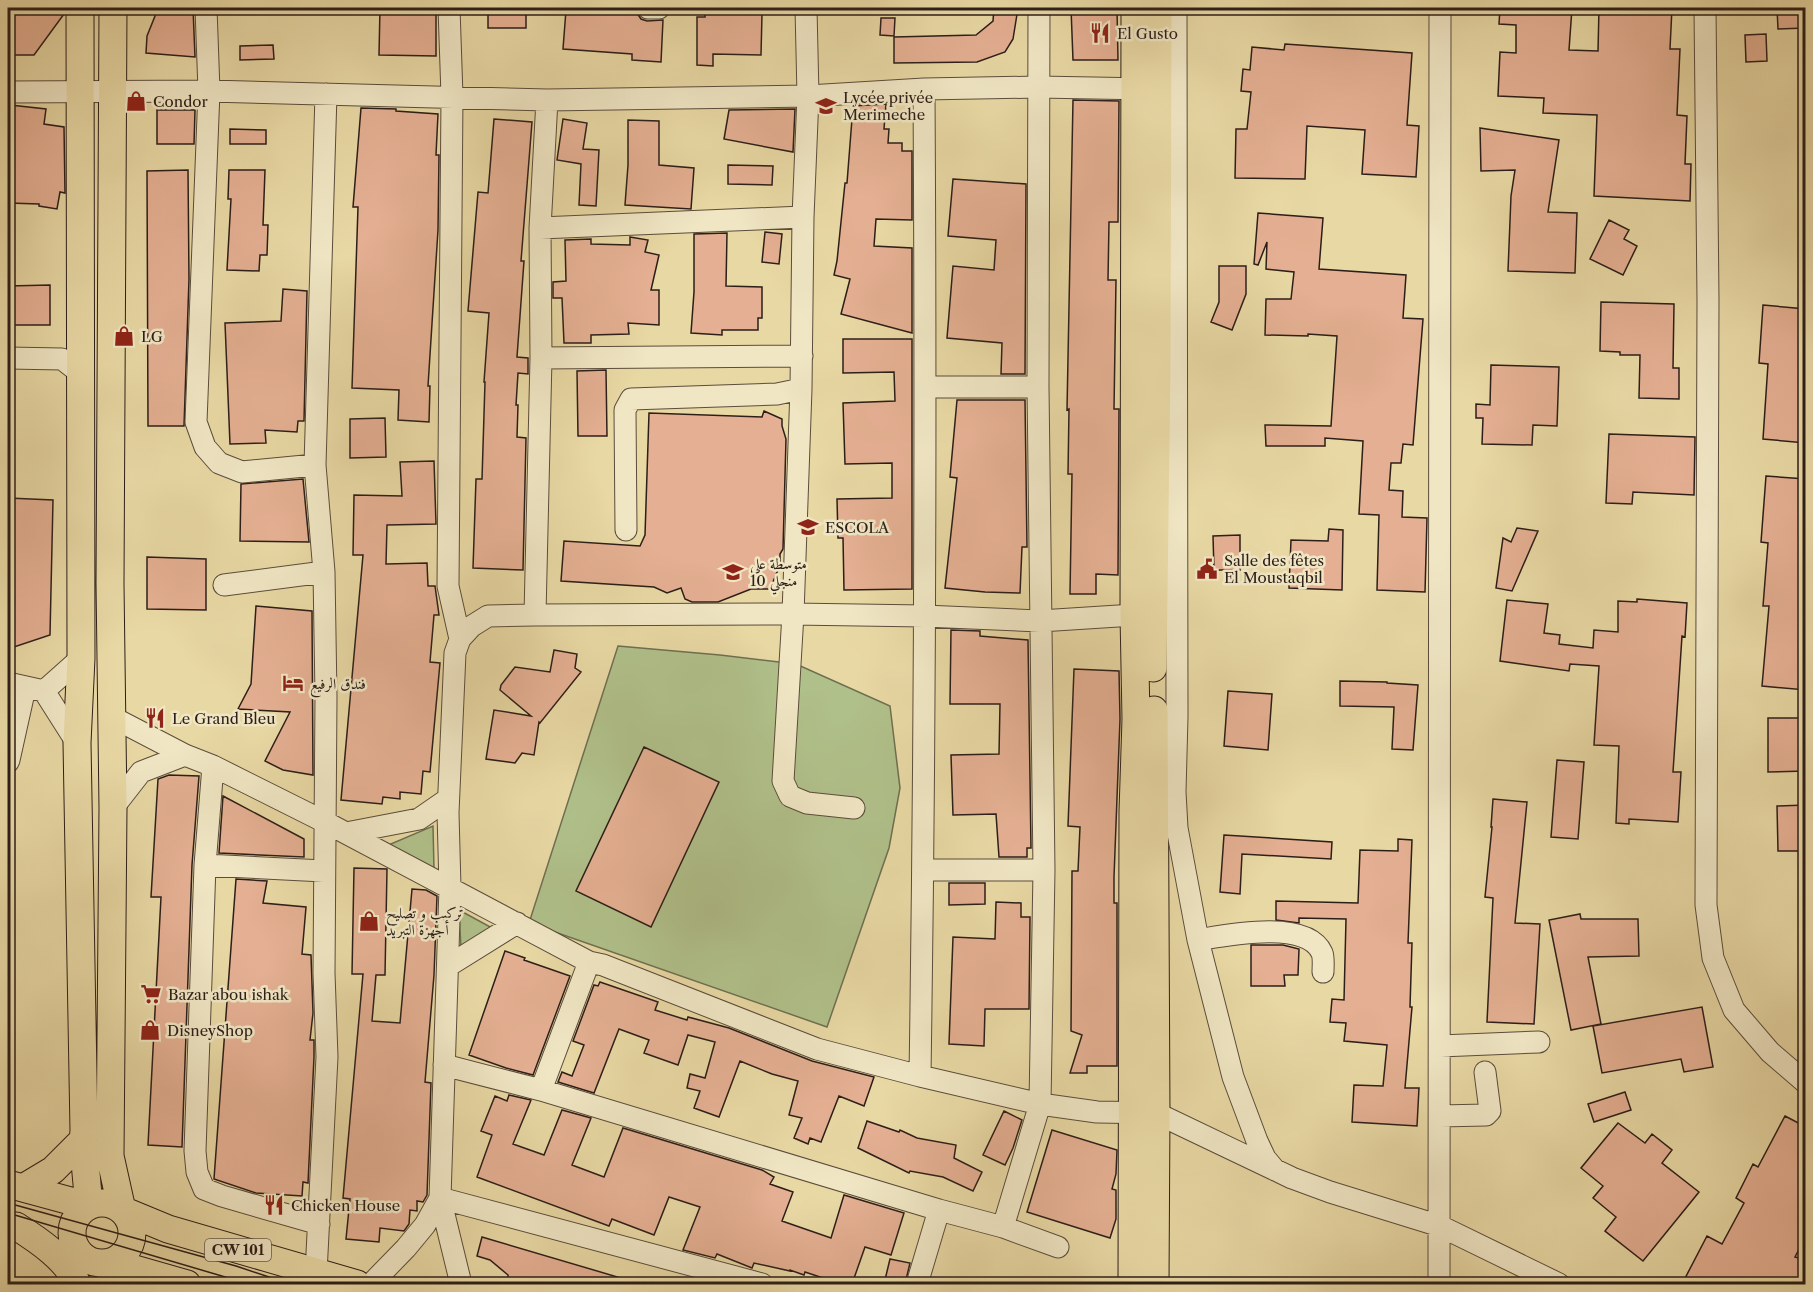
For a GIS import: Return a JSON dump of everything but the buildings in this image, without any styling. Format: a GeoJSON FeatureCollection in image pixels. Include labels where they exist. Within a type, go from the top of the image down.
{"type":"FeatureCollection","features":[{"type":"Feature","properties":{"kind":"main road"},"geometry":{"type":"LineString","coordinates":[[80,8],[80,338],[71,366],[81,658],[77,743],[83,1140],[90,1206]]}},
{"type":"Feature","properties":{"kind":"main road"},"geometry":{"type":"LineString","coordinates":[[111,1273],[118,1258],[130,1244],[132,1235],[131,1226],[122,1210],[110,1156],[113,808],[110,584],[113,8]]}},
{"type":"Feature","properties":{"kind":"main road"},"geometry":{"type":"LineString","coordinates":[[1132,1284],[1144,1113],[1157,352],[1156,89],[1135,8]]}},
{"type":"Feature","properties":{"kind":"main road"},"geometry":{"type":"LineString","coordinates":[[1155,1284],[1144,1113],[1133,812],[1136,718],[1134,615],[1158,8]]}},
{"type":"Feature","properties":{"kind":"main road"},"geometry":{"type":"LineString","coordinates":[[15,1186],[53,1170],[83,1140]]}},
{"type":"Feature","properties":{"kind":"main road"},"geometry":{"type":"LineString","coordinates":[[110,1156],[134,1199],[151,1217],[168,1229]]}},
{"type":"Feature","properties":{"kind":"main road"},"geometry":{"type":"LineString","coordinates":[[15,1186],[90,1206],[106,1204],[122,1210]]}},
{"type":"Feature","properties":{"kind":"main road"},"geometry":{"type":"LineString","coordinates":[[87,1284],[72,1232],[77,1217],[90,1206]]}},
{"type":"Feature","properties":{"kind":"main road","name":"CW 101"},"geometry":{"type":"LineString","coordinates":[[122,1210],[168,1229],[357,1284]]}},
{"type":"Feature","properties":{"kind":"main road"},"geometry":{"type":"LineString","coordinates":[[12,1224],[77,1247],[111,1273],[166,1282]]}},
{"type":"Feature","properties":{"kind":"main road"},"geometry":{"type":"LineString","coordinates":[[12,1224],[36,1239],[60,1260],[77,1284]]}},
{"type":"Feature","properties":{"kind":"street"},"geometry":{"type":"LineString","coordinates":[[206,8],[209,91],[196,422],[204,447],[219,463],[242,472],[315,465]]}},
{"type":"Feature","properties":{"kind":"street"},"geometry":{"type":"LineString","coordinates":[[449,8],[452,96],[448,586],[460,639]]}},
{"type":"Feature","properties":{"kind":"street"},"geometry":{"type":"LineString","coordinates":[[648,8],[659,8]]}},
{"type":"Feature","properties":{"kind":"street"},"geometry":{"type":"LineString","coordinates":[[806,8],[808,96],[803,217],[802,356],[793,614],[783,781],[790,796],[807,802],[854,808]]}},
{"type":"Feature","properties":{"kind":"street"},"geometry":{"type":"LineString","coordinates":[[1003,1227],[1040,1104],[1044,870],[1038,387],[1039,8]]}},
{"type":"Feature","properties":{"kind":"street"},"geometry":{"type":"LineString","coordinates":[[1176,8],[1156,89],[1177,717],[1175,792],[1177,828],[1198,940],[1233,1077],[1257,1141],[1265,1158],[1275,1170]]}},
{"type":"Feature","properties":{"kind":"street"},"geometry":{"type":"LineString","coordinates":[[1439,1284],[1440,8]]}},
{"type":"Feature","properties":{"kind":"street"},"geometry":{"type":"LineString","coordinates":[[1705,8],[1708,300],[1706,904],[1713,957],[1734,1010],[1770,1052],[1806,1083]]}},
{"type":"Feature","properties":{"kind":"street"},"geometry":{"type":"LineString","coordinates":[[8,92],[209,91],[546,100],[808,96],[924,89],[1038,87],[1156,89]]}},
{"type":"Feature","properties":{"kind":"street"},"geometry":{"type":"LineString","coordinates":[[921,1076],[926,387],[924,89]]}},
{"type":"Feature","properties":{"kind":"street"},"geometry":{"type":"LineString","coordinates":[[316,1273],[327,1057],[324,973],[324,572],[315,465],[326,94]]}},
{"type":"Feature","properties":{"kind":"street"},"geometry":{"type":"LineString","coordinates":[[535,615],[541,357],[540,228],[546,100]]}},
{"type":"Feature","properties":{"kind":"street"},"geometry":{"type":"LineString","coordinates":[[540,228],[803,217]]}},
{"type":"Feature","properties":{"kind":"street"},"geometry":{"type":"LineString","coordinates":[[541,357],[802,356]]}},
{"type":"Feature","properties":{"kind":"street"},"geometry":{"type":"LineString","coordinates":[[8,358],[71,366]]}},
{"type":"Feature","properties":{"kind":"street"},"geometry":{"type":"LineString","coordinates":[[926,387],[1038,387]]}},
{"type":"Feature","properties":{"kind":"street"},"geometry":{"type":"LineString","coordinates":[[626,530],[625,410],[632,399],[777,394],[801,389]]}},
{"type":"Feature","properties":{"kind":"street"},"geometry":{"type":"LineString","coordinates":[[224,585],[324,572]]}},
{"type":"Feature","properties":{"kind":"street"},"geometry":{"type":"LineString","coordinates":[[461,1284],[440,1198],[450,887],[448,799],[455,653],[460,639],[472,626],[489,616],[535,615],[793,614],[1040,621],[1134,615]]}},
{"type":"Feature","properties":{"kind":"street"},"geometry":{"type":"LineString","coordinates":[[25,687],[81,658]]}},
{"type":"Feature","properties":{"kind":"street"},"geometry":{"type":"LineString","coordinates":[[25,687],[77,743]]}},
{"type":"Feature","properties":{"kind":"street"},"geometry":{"type":"LineString","coordinates":[[8,762],[25,687]]}},
{"type":"Feature","properties":{"kind":"street"},"geometry":{"type":"LineString","coordinates":[[112,717],[185,755],[213,766],[325,822],[588,962],[603,965],[817,1049],[1040,1104],[1098,1112],[1144,1113],[1329,1192],[1440,1226],[1559,1284]]}},
{"type":"Feature","properties":{"kind":"street"},"geometry":{"type":"LineString","coordinates":[[113,808],[141,772],[185,755]]}},
{"type":"Feature","properties":{"kind":"street"},"geometry":{"type":"LineString","coordinates":[[213,766],[205,865],[196,1139],[197,1172],[204,1189],[320,1224]]}},
{"type":"Feature","properties":{"kind":"street"},"geometry":{"type":"LineString","coordinates":[[346,833],[419,819],[448,799]]}},
{"type":"Feature","properties":{"kind":"street"},"geometry":{"type":"LineString","coordinates":[[205,865],[324,871]]}},
{"type":"Feature","properties":{"kind":"street"},"geometry":{"type":"LineString","coordinates":[[923,870],[1044,870]]}},
{"type":"Feature","properties":{"kind":"street"},"geometry":{"type":"LineString","coordinates":[[448,966],[517,923]]}},
{"type":"Feature","properties":{"kind":"street"},"geometry":{"type":"LineString","coordinates":[[1198,940],[1238,933],[1295,933],[1311,939],[1323,954],[1323,972]]}},
{"type":"Feature","properties":{"kind":"street"},"geometry":{"type":"LineString","coordinates":[[541,1090],[588,962]]}},
{"type":"Feature","properties":{"kind":"street"},"geometry":{"type":"LineString","coordinates":[[1440,1046],[1539,1042]]}},
{"type":"Feature","properties":{"kind":"street"},"geometry":{"type":"LineString","coordinates":[[444,1065],[541,1090],[939,1210],[1003,1227],[1058,1247]]}},
{"type":"Feature","properties":{"kind":"street"},"geometry":{"type":"LineString","coordinates":[[1440,1116],[1486,1115],[1490,1111],[1485,1072]]}},
{"type":"Feature","properties":{"kind":"street"},"geometry":{"type":"LineString","coordinates":[[371,1284],[425,1225],[440,1198]]}},
{"type":"Feature","properties":{"kind":"street"},"geometry":{"type":"LineString","coordinates":[[440,1198],[762,1284]]}},
{"type":"Feature","properties":{"kind":"street"},"geometry":{"type":"LineString","coordinates":[[917,1284],[939,1210]]}},
{"type":"Feature","properties":{"kind":"green space"},"geometry":{"type":"Polygon","coordinates":[[[618,646],[796,664],[890,706],[900,788],[889,848],[827,1027],[529,923],[618,646]]]}},
{"type":"Feature","properties":{"kind":"green space"},"geometry":{"type":"Polygon","coordinates":[[[433,826],[434,870],[386,846],[433,826]]]}},
{"type":"Feature","properties":{"kind":"green space"},"geometry":{"type":"Polygon","coordinates":[[[459,910],[494,929],[461,949],[459,910]]]}},
{"type":"Feature","properties":{"kind":"tram line"},"geometry":{"type":"LineString","coordinates":[[8,1203],[236,1266],[290,1284]]}},
{"type":"Feature","properties":{"kind":"tram line"},"geometry":{"type":"LineString","coordinates":[[8,1213],[249,1284]]}},
{"type":"Feature","properties":{"kind":"place","name":"El Gusto"},"geometry":{"type":"Point","coordinates":[1100,33]}},
{"type":"Feature","properties":{"kind":"place","name":"Condor"},"geometry":{"type":"Point","coordinates":[136,101]}},
{"type":"Feature","properties":{"kind":"place","name":"Lycée privée Merimeche"},"geometry":{"type":"Point","coordinates":[826,106]}},
{"type":"Feature","properties":{"kind":"place","name":"LG"},"geometry":{"type":"Point","coordinates":[124,336]}},
{"type":"Feature","properties":{"kind":"place","name":"ESCOLA"},"geometry":{"type":"Point","coordinates":[808,527]}},
{"type":"Feature","properties":{"kind":"place","name":"Salle des fêtes El Moustaqbil"},"geometry":{"type":"Point","coordinates":[1207,569]}},
{"type":"Feature","properties":{"kind":"place","name":"متوسطة علي منجلي 10"},"geometry":{"type":"Point","coordinates":[733,572]}},
{"type":"Feature","properties":{"kind":"place","name":"فندق الرفيع"},"geometry":{"type":"Point","coordinates":[293,683]}},
{"type":"Feature","properties":{"kind":"place","name":"Le Grand Bleu"},"geometry":{"type":"Point","coordinates":[155,718]}},
{"type":"Feature","properties":{"kind":"place","name":"تركيب و تصليح أجهزة التبريد"},"geometry":{"type":"Point","coordinates":[369,921]}},
{"type":"Feature","properties":{"kind":"place","name":"Bazar abou ishak"},"geometry":{"type":"Point","coordinates":[151,994]}},
{"type":"Feature","properties":{"kind":"place","name":"DisneyShop"},"geometry":{"type":"Point","coordinates":[150,1030]}},
{"type":"Feature","properties":{"kind":"place","name":"Chicken House"},"geometry":{"type":"Point","coordinates":[274,1205]}}]}
